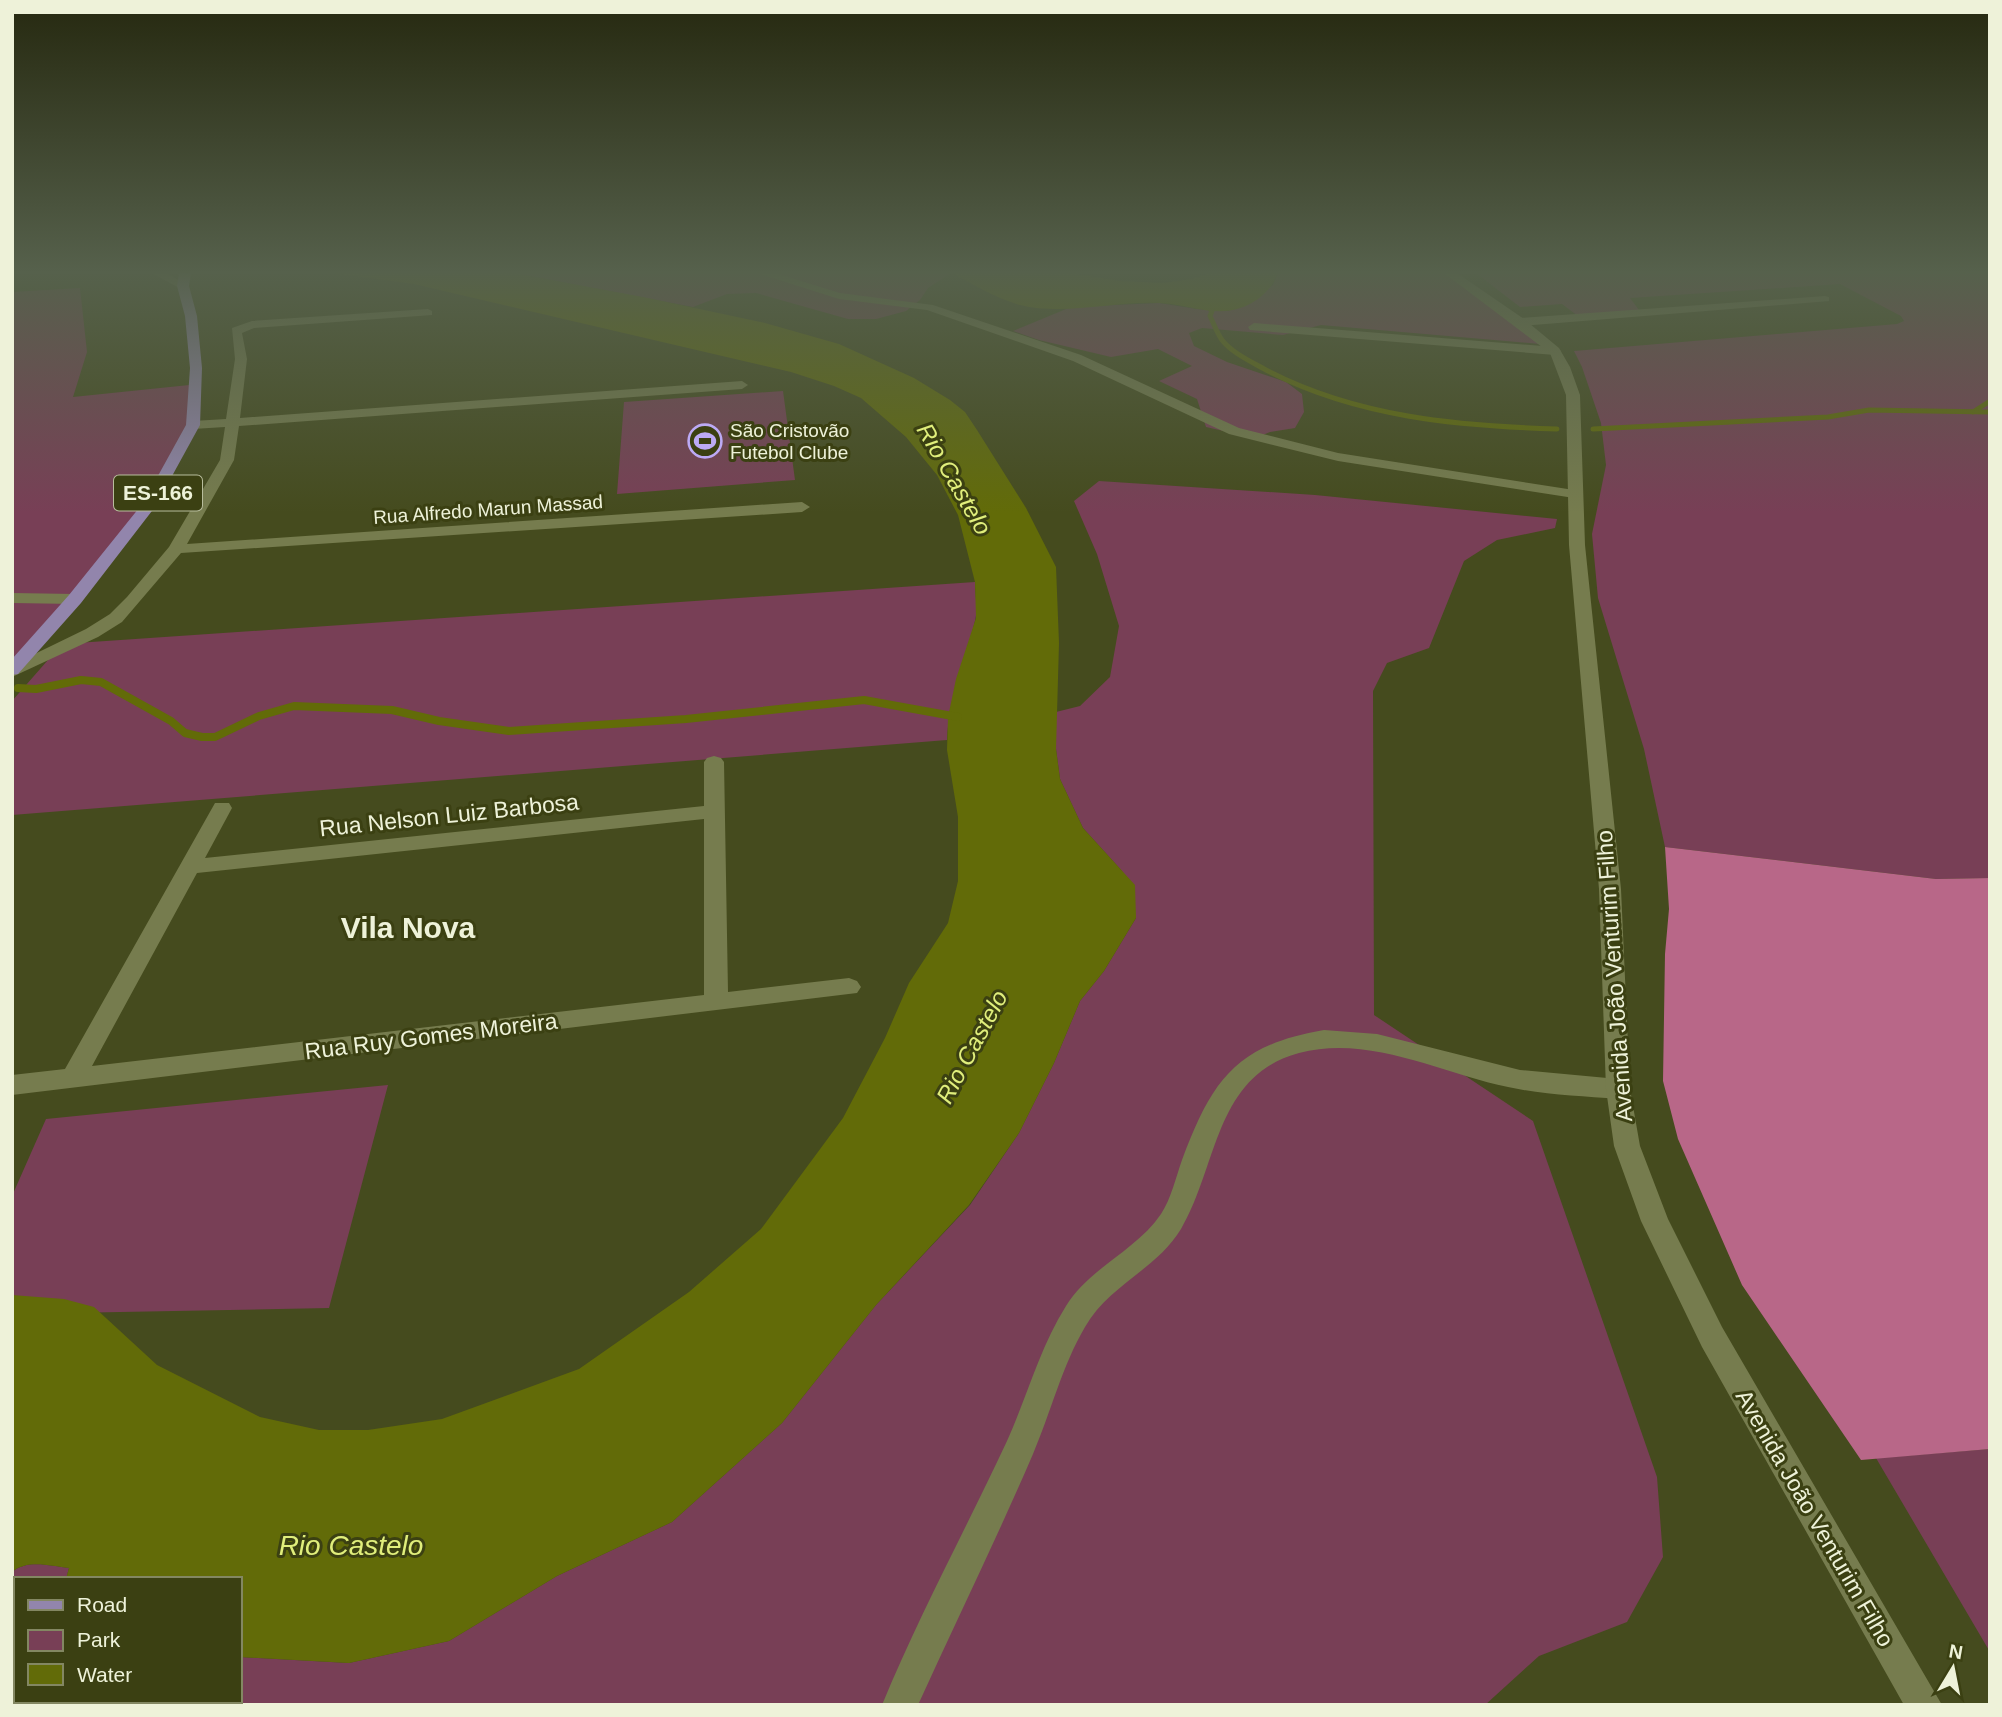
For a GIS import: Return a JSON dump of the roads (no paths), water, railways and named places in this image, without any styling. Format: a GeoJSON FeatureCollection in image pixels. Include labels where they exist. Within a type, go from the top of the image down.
{"type":"FeatureCollection","features":[{"type":"Feature","properties":{"kind":"main road","name":"ES-166"},"geometry":{"type":"LineString","coordinates":[[12,671],[75,599],[150,504],[192,425],[194,353]]}},
{"type":"Feature","properties":{"kind":"street"},"geometry":{"type":"LineString","coordinates":[[12,671],[92,633],[116,618],[176,549],[227,460],[240,353]]}},
{"type":"Feature","properties":{"kind":"street"},"geometry":{"type":"LineString","coordinates":[[1063,353],[1234,431],[1373,463],[1574,494]]}},
{"type":"Feature","properties":{"kind":"street","name":"Avenida João Venturim Filho"},"geometry":{"type":"LineString","coordinates":[[1556,353],[1570,383],[1576,411],[1574,494],[1610,889],[1618,1089],[1627,1146],[1655,1221],[1712,1337],[1924,1705]]}},
{"type":"Feature","properties":{"kind":"street"},"geometry":{"type":"LineString","coordinates":[[192,425],[741,385]]}},
{"type":"Feature","properties":{"kind":"street","name":"Rua Alfredo Marun Massad"},"geometry":{"type":"LineString","coordinates":[[176,549],[802,507]]}},
{"type":"Feature","properties":{"kind":"street"},"geometry":{"type":"LineString","coordinates":[[12,598],[75,599]]}},
{"type":"Feature","properties":{"kind":"street"},"geometry":{"type":"LineString","coordinates":[[714,762],[716,1003]]}},
{"type":"Feature","properties":{"kind":"street"},"geometry":{"type":"LineString","coordinates":[[73,1078],[222,808]]}},
{"type":"Feature","properties":{"kind":"street","name":"Rua Nelson Luiz Barbosa"},"geometry":{"type":"LineString","coordinates":[[190,867],[714,811]]}},
{"type":"Feature","properties":{"kind":"street","name":"Rua Ruy Gomes Moreira"},"geometry":{"type":"LineString","coordinates":[[12,1085],[849,987]]}},
{"type":"Feature","properties":{"kind":"street"},"geometry":{"type":"LineString","coordinates":[[900,1705],[1022,1444],[1073,1321],[1085,1302],[1102,1284],[1168,1226],[1178,1207],[1207,1129],[1232,1082],[1258,1059],[1296,1044],[1346,1038],[1393,1046],[1506,1077],[1618,1089]]}},
{"type":"Feature","properties":{"kind":"water","name":"Rio Castelo"},"geometry":{"type":"Polygon","coordinates":[[[710,353],[859,353],[914,378],[950,400],[965,412],[1026,508],[1056,567],[1059,643],[1056,749],[1060,779],[1083,828],[1135,885],[1136,918],[1104,971],[1080,1001],[1054,1063],[1019,1133],[969,1205],[876,1305],[782,1423],[672,1522],[557,1576],[449,1641],[349,1663],[242,1657],[242,1577],[67,1577],[69,1568],[39,1564],[18,1568],[12,1572],[12,1295],[64,1299],[94,1307],[157,1365],[260,1417],[319,1430],[368,1430],[442,1419],[579,1369],[689,1292],[761,1229],[843,1118],[885,1038],[909,983],[948,923],[958,881],[958,817],[947,750],[948,717],[956,679],[976,618],[975,582],[958,515],[937,475],[906,437],[861,398],[791,372],[710,353]]]}},
{"type":"Feature","properties":{"kind":"waterway"},"geometry":{"type":"LineString","coordinates":[[1237,353],[1300,386],[1371,409],[1482,425],[1557,429]]}},
{"type":"Feature","properties":{"kind":"waterway"},"geometry":{"type":"LineString","coordinates":[[1973,412],[1990,401]]}},
{"type":"Feature","properties":{"kind":"waterway"},"geometry":{"type":"LineString","coordinates":[[1593,429],[1828,417],[1869,410],[1973,412]]}},
{"type":"Feature","properties":{"kind":"waterway"},"geometry":{"type":"LineString","coordinates":[[1973,412],[1990,412]]}},
{"type":"Feature","properties":{"kind":"waterway"},"geometry":{"type":"LineString","coordinates":[[18,688],[36,689],[81,680],[101,682],[171,721],[185,733],[202,737],[215,737],[259,716],[294,706],[392,710],[439,721],[509,731],[686,719],[864,700],[958,717]]}},
{"type":"Feature","properties":{"kind":"place","name":"São Cristovão Futebol Clube"},"geometry":{"type":"Point","coordinates":[705,441]}},
{"type":"Feature","properties":{"kind":"district","name":"Vila Nova"},"geometry":{"type":"Point","coordinates":[408,928]}}]}
